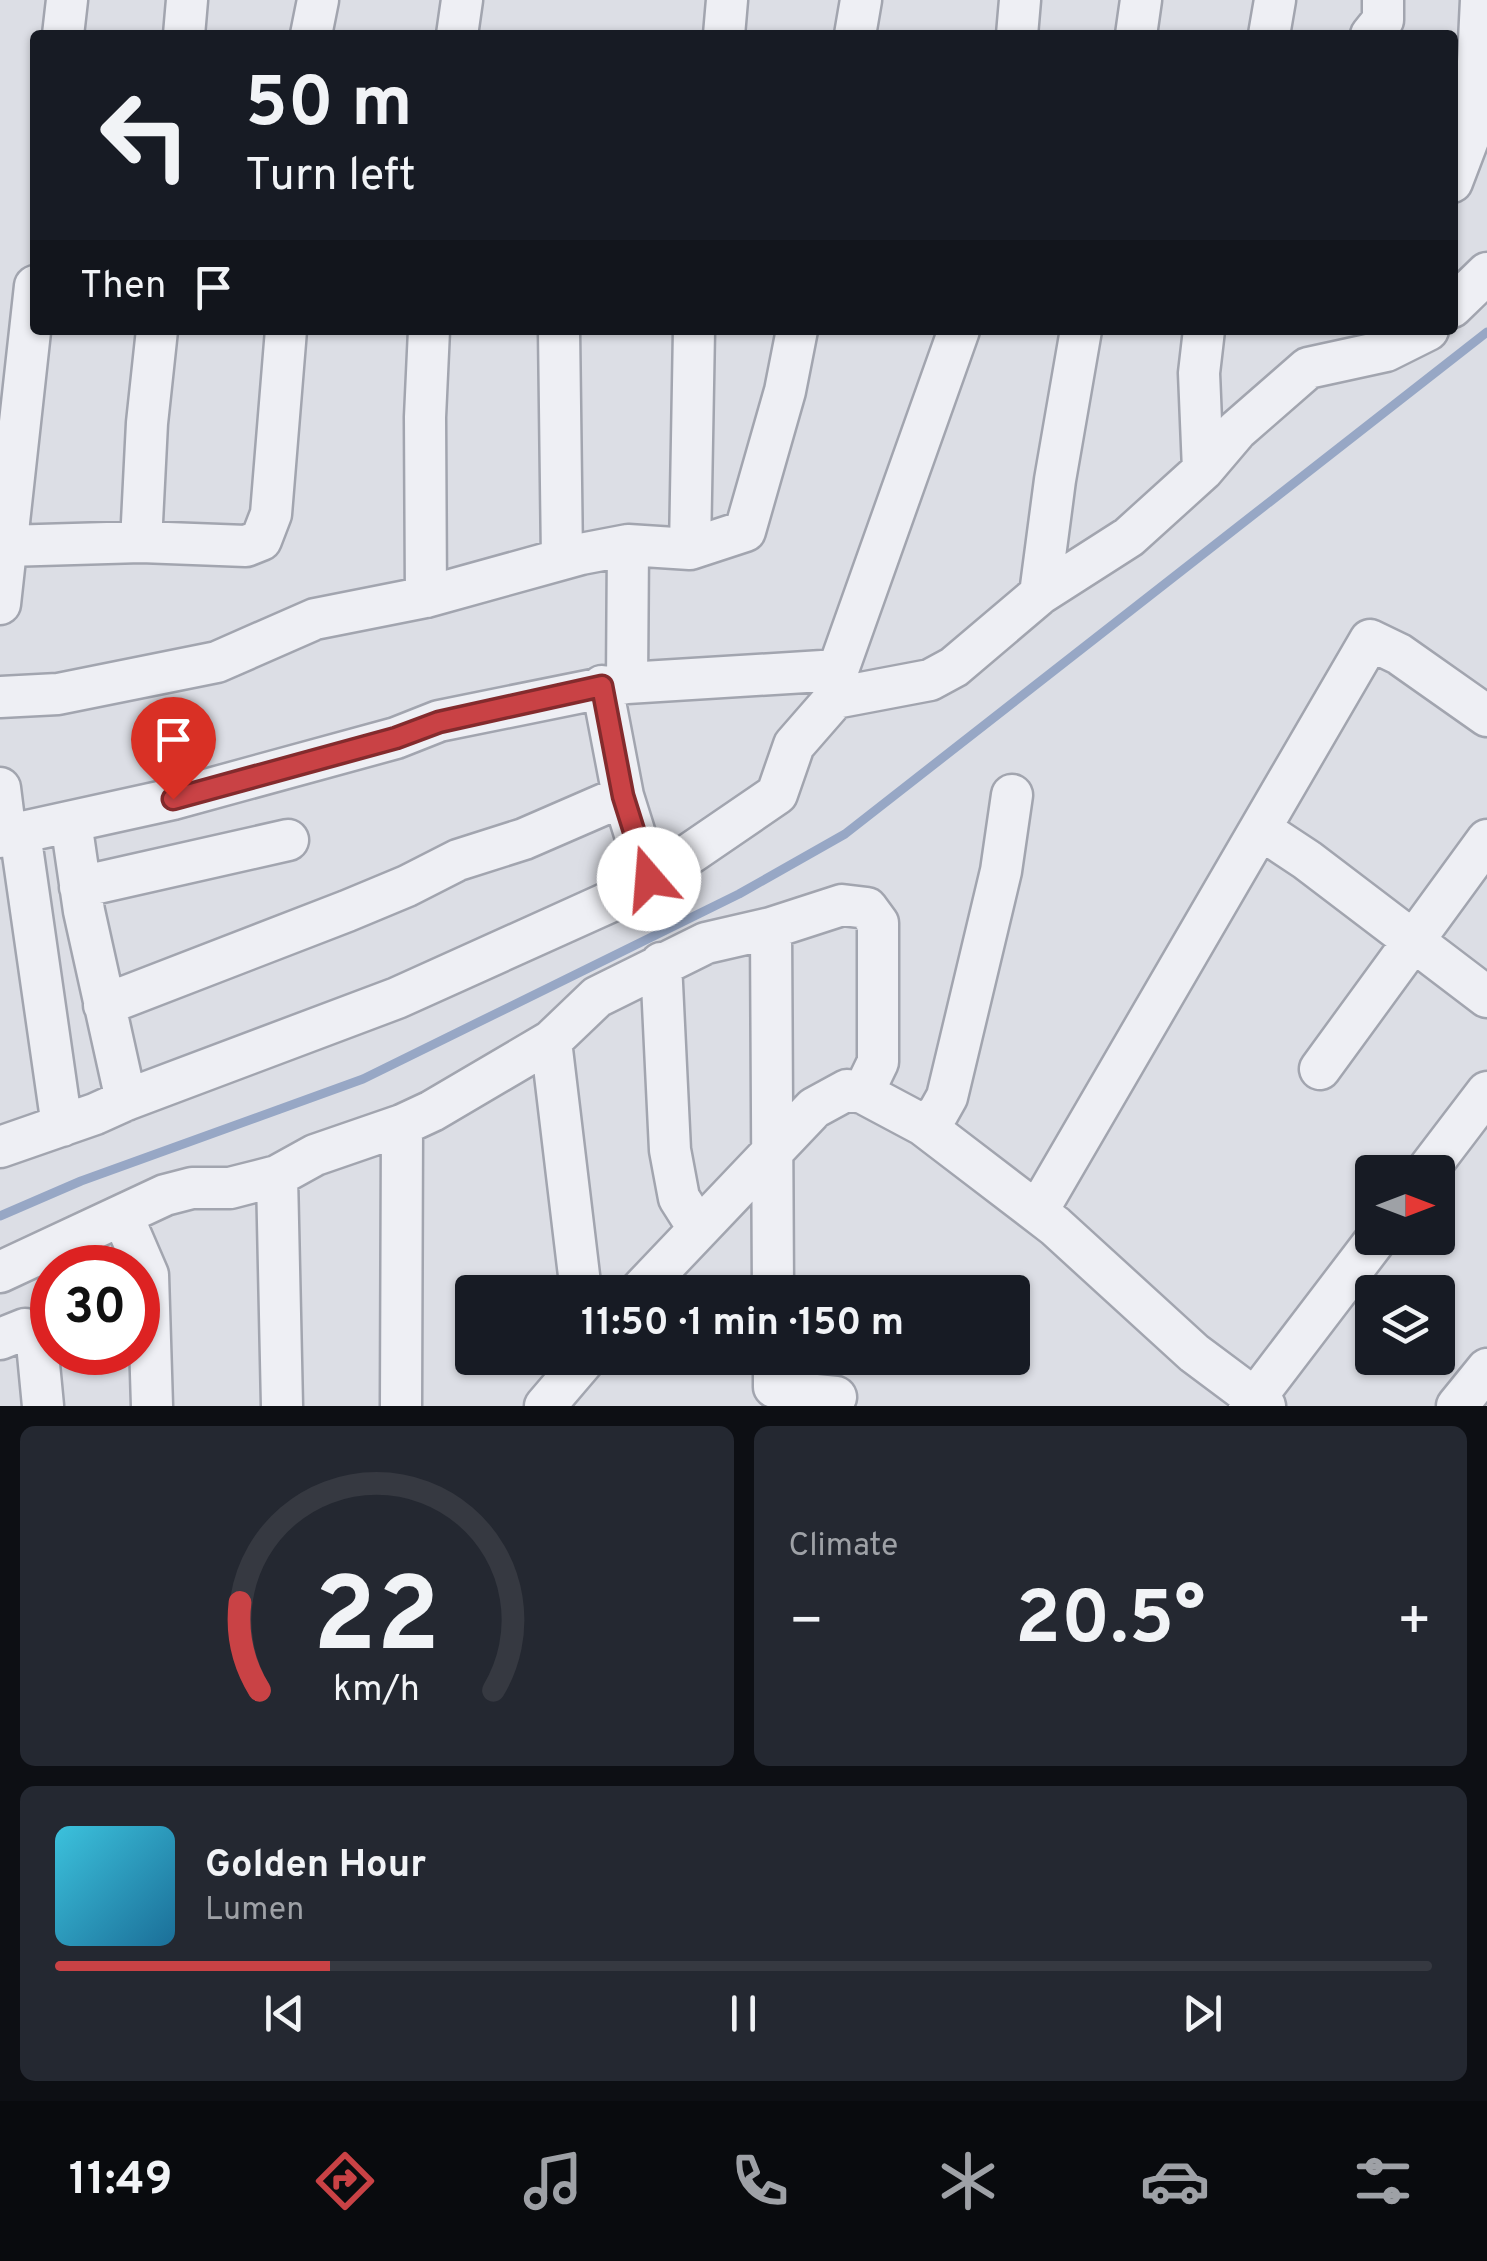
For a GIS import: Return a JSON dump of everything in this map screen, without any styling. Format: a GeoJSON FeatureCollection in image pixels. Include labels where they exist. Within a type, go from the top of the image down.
{"type":"FeatureCollection","features":[{"type":"Feature","properties":{"kind":"street"},"geometry":{"type":"LineString","coordinates":[[64,30],[67,0]]}},
{"type":"Feature","properties":{"kind":"street"},"geometry":{"type":"LineString","coordinates":[[185,30],[188,0]]}},
{"type":"Feature","properties":{"kind":"street"},"geometry":{"type":"LineString","coordinates":[[312,30],[318,0]]}},
{"type":"Feature","properties":{"kind":"street"},"geometry":{"type":"LineString","coordinates":[[458,30],[462,0]]}},
{"type":"Feature","properties":{"kind":"street"},"geometry":{"type":"LineString","coordinates":[[725,30],[728,0]]}},
{"type":"Feature","properties":{"kind":"street"},"geometry":{"type":"LineString","coordinates":[[857,30],[861,0]]}},
{"type":"Feature","properties":{"kind":"street"},"geometry":{"type":"LineString","coordinates":[[1017,30],[1020,0]]}},
{"type":"Feature","properties":{"kind":"street"},"geometry":{"type":"LineString","coordinates":[[1137,30],[1141,0]]}},
{"type":"Feature","properties":{"kind":"street"},"geometry":{"type":"LineString","coordinates":[[1271,30],[1275,0]]}},
{"type":"Feature","properties":{"kind":"street"},"geometry":{"type":"LineString","coordinates":[[1374,30],[1382,20],[1383,0]]}},
{"type":"Feature","properties":{"kind":"street"},"geometry":{"type":"LineString","coordinates":[[1458,166],[1476,104],[1480,0]]}},
{"type":"Feature","properties":{"kind":"street"},"geometry":{"type":"LineString","coordinates":[[1458,301],[1487,272]]}},
{"type":"Feature","properties":{"kind":"street"},"geometry":{"type":"LineString","coordinates":[[0,288],[30,289]]}},
{"type":"Feature","properties":{"kind":"street"},"geometry":{"type":"LineString","coordinates":[[0,604],[30,333]]}},
{"type":"Feature","properties":{"kind":"street"},"geometry":{"type":"LineString","coordinates":[[142,542],[147,423],[156,335]]}},
{"type":"Feature","properties":{"kind":"street"},"geometry":{"type":"LineString","coordinates":[[6,546],[255,544],[265,536],[272,514],[286,335]]}},
{"type":"Feature","properties":{"kind":"street"},"geometry":{"type":"LineString","coordinates":[[426,597],[429,335]]}},
{"type":"Feature","properties":{"kind":"street"},"geometry":{"type":"LineString","coordinates":[[559,335],[562,560]]}},
{"type":"Feature","properties":{"kind":"street"},"geometry":{"type":"LineString","coordinates":[[690,549],[694,335]]}},
{"type":"Feature","properties":{"kind":"street"},"geometry":{"type":"LineString","coordinates":[[0,697],[41,696],[217,662],[315,619],[426,597],[628,545],[690,549],[740,534],[746,529],[796,335]]}},
{"type":"Feature","properties":{"kind":"street"},"geometry":{"type":"LineString","coordinates":[[0,1147],[397,998],[614,900],[777,794],[794,744],[836,684],[958,335]]}},
{"type":"Feature","properties":{"kind":"street"},"geometry":{"type":"LineString","coordinates":[[1040,594],[1080,335]]}},
{"type":"Feature","properties":{"kind":"street"},"geometry":{"type":"LineString","coordinates":[[1203,470],[1200,373],[1204,335]]}},
{"type":"Feature","properties":{"kind":"street"},"geometry":{"type":"LineString","coordinates":[[8,835],[173,799],[439,722],[614,684],[930,680],[994,635],[1040,594],[1129,537],[1203,470],[1314,349],[1386,351],[1418,335]]}},
{"type":"Feature","properties":{"kind":"street"},"geometry":{"type":"LineString","coordinates":[[628,545],[614,684],[623,796],[649,879]]}},
{"type":"Feature","properties":{"kind":"street"},"geometry":{"type":"LineString","coordinates":[[1046,1219],[1260,829],[1370,640],[1399,654],[1487,716]]}},
{"type":"Feature","properties":{"kind":"street"},"geometry":{"type":"LineString","coordinates":[[0,788],[62,1126]]}},
{"type":"Feature","properties":{"kind":"street"},"geometry":{"type":"LineString","coordinates":[[923,1125],[947,1097],[1002,871],[1012,795]]}},
{"type":"Feature","properties":{"kind":"street"},"geometry":{"type":"LineString","coordinates":[[104,1005],[347,911],[458,860],[524,839],[623,796]]}},
{"type":"Feature","properties":{"kind":"street"},"geometry":{"type":"LineString","coordinates":[[70,822],[80,887],[126,1100]]}},
{"type":"Feature","properties":{"kind":"street"},"geometry":{"type":"LineString","coordinates":[[1260,829],[1487,996]]}},
{"type":"Feature","properties":{"kind":"street"},"geometry":{"type":"LineString","coordinates":[[80,887],[288,840]]}},
{"type":"Feature","properties":{"kind":"street"},"geometry":{"type":"LineString","coordinates":[[1320,1069],[1487,840]]}},
{"type":"Feature","properties":{"kind":"street"},"geometry":{"type":"LineString","coordinates":[[0,1272],[165,1195],[192,1188],[230,1188],[277,1176],[315,1155],[402,1125],[468,1092],[551,1041],[597,997],[661,963],[706,943],[842,905],[867,908],[876,916],[878,1062],[863,1092]]}},
{"type":"Feature","properties":{"kind":"street"},"geometry":{"type":"LineString","coordinates":[[770,928],[773,1275]]}},
{"type":"Feature","properties":{"kind":"street"},"geometry":{"type":"LineString","coordinates":[[661,963],[670,1150],[679,1198],[698,1228]]}},
{"type":"Feature","properties":{"kind":"street"},"geometry":{"type":"LineString","coordinates":[[551,1041],[579,1275]]}},
{"type":"Feature","properties":{"kind":"street"},"geometry":{"type":"LineString","coordinates":[[654,1275],[814,1108],[847,1090],[863,1092],[923,1125],[1046,1219],[1194,1354],[1256,1404],[1365,1255]]}},
{"type":"Feature","properties":{"kind":"street"},"geometry":{"type":"LineString","coordinates":[[1439,1155],[1487,1092]]}},
{"type":"Feature","properties":{"kind":"street"},"geometry":{"type":"LineString","coordinates":[[401,1406],[402,1125]]}},
{"type":"Feature","properties":{"kind":"street"},"geometry":{"type":"LineString","coordinates":[[277,1176],[282,1406]]}},
{"type":"Feature","properties":{"kind":"street"},"geometry":{"type":"LineString","coordinates":[[123,1217],[148,1276],[152,1406]]}},
{"type":"Feature","properties":{"kind":"street"},"geometry":{"type":"LineString","coordinates":[[0,1338],[25,1329],[36,1334],[44,1406]]}},
{"type":"Feature","properties":{"kind":"street"},"geometry":{"type":"LineString","coordinates":[[1457,1406],[1487,1369]]}},
{"type":"Feature","properties":{"kind":"street"},"geometry":{"type":"LineString","coordinates":[[544,1406],[571,1375]]}},
{"type":"Feature","properties":{"kind":"street"},"geometry":{"type":"LineString","coordinates":[[774,1375],[774,1386],[795,1393],[836,1396]]}},
{"type":"Feature","properties":{"kind":"waterway"},"geometry":{"type":"LineString","coordinates":[[0,1216],[81,1181],[363,1079],[739,894],[845,834],[1487,332]]}},
{"type":"Feature","properties":{"kind":"route"},"geometry":{"type":"LineString","coordinates":[[173,799],[396,738],[439,722],[602,686],[623,796],[649,879]]}}]}
